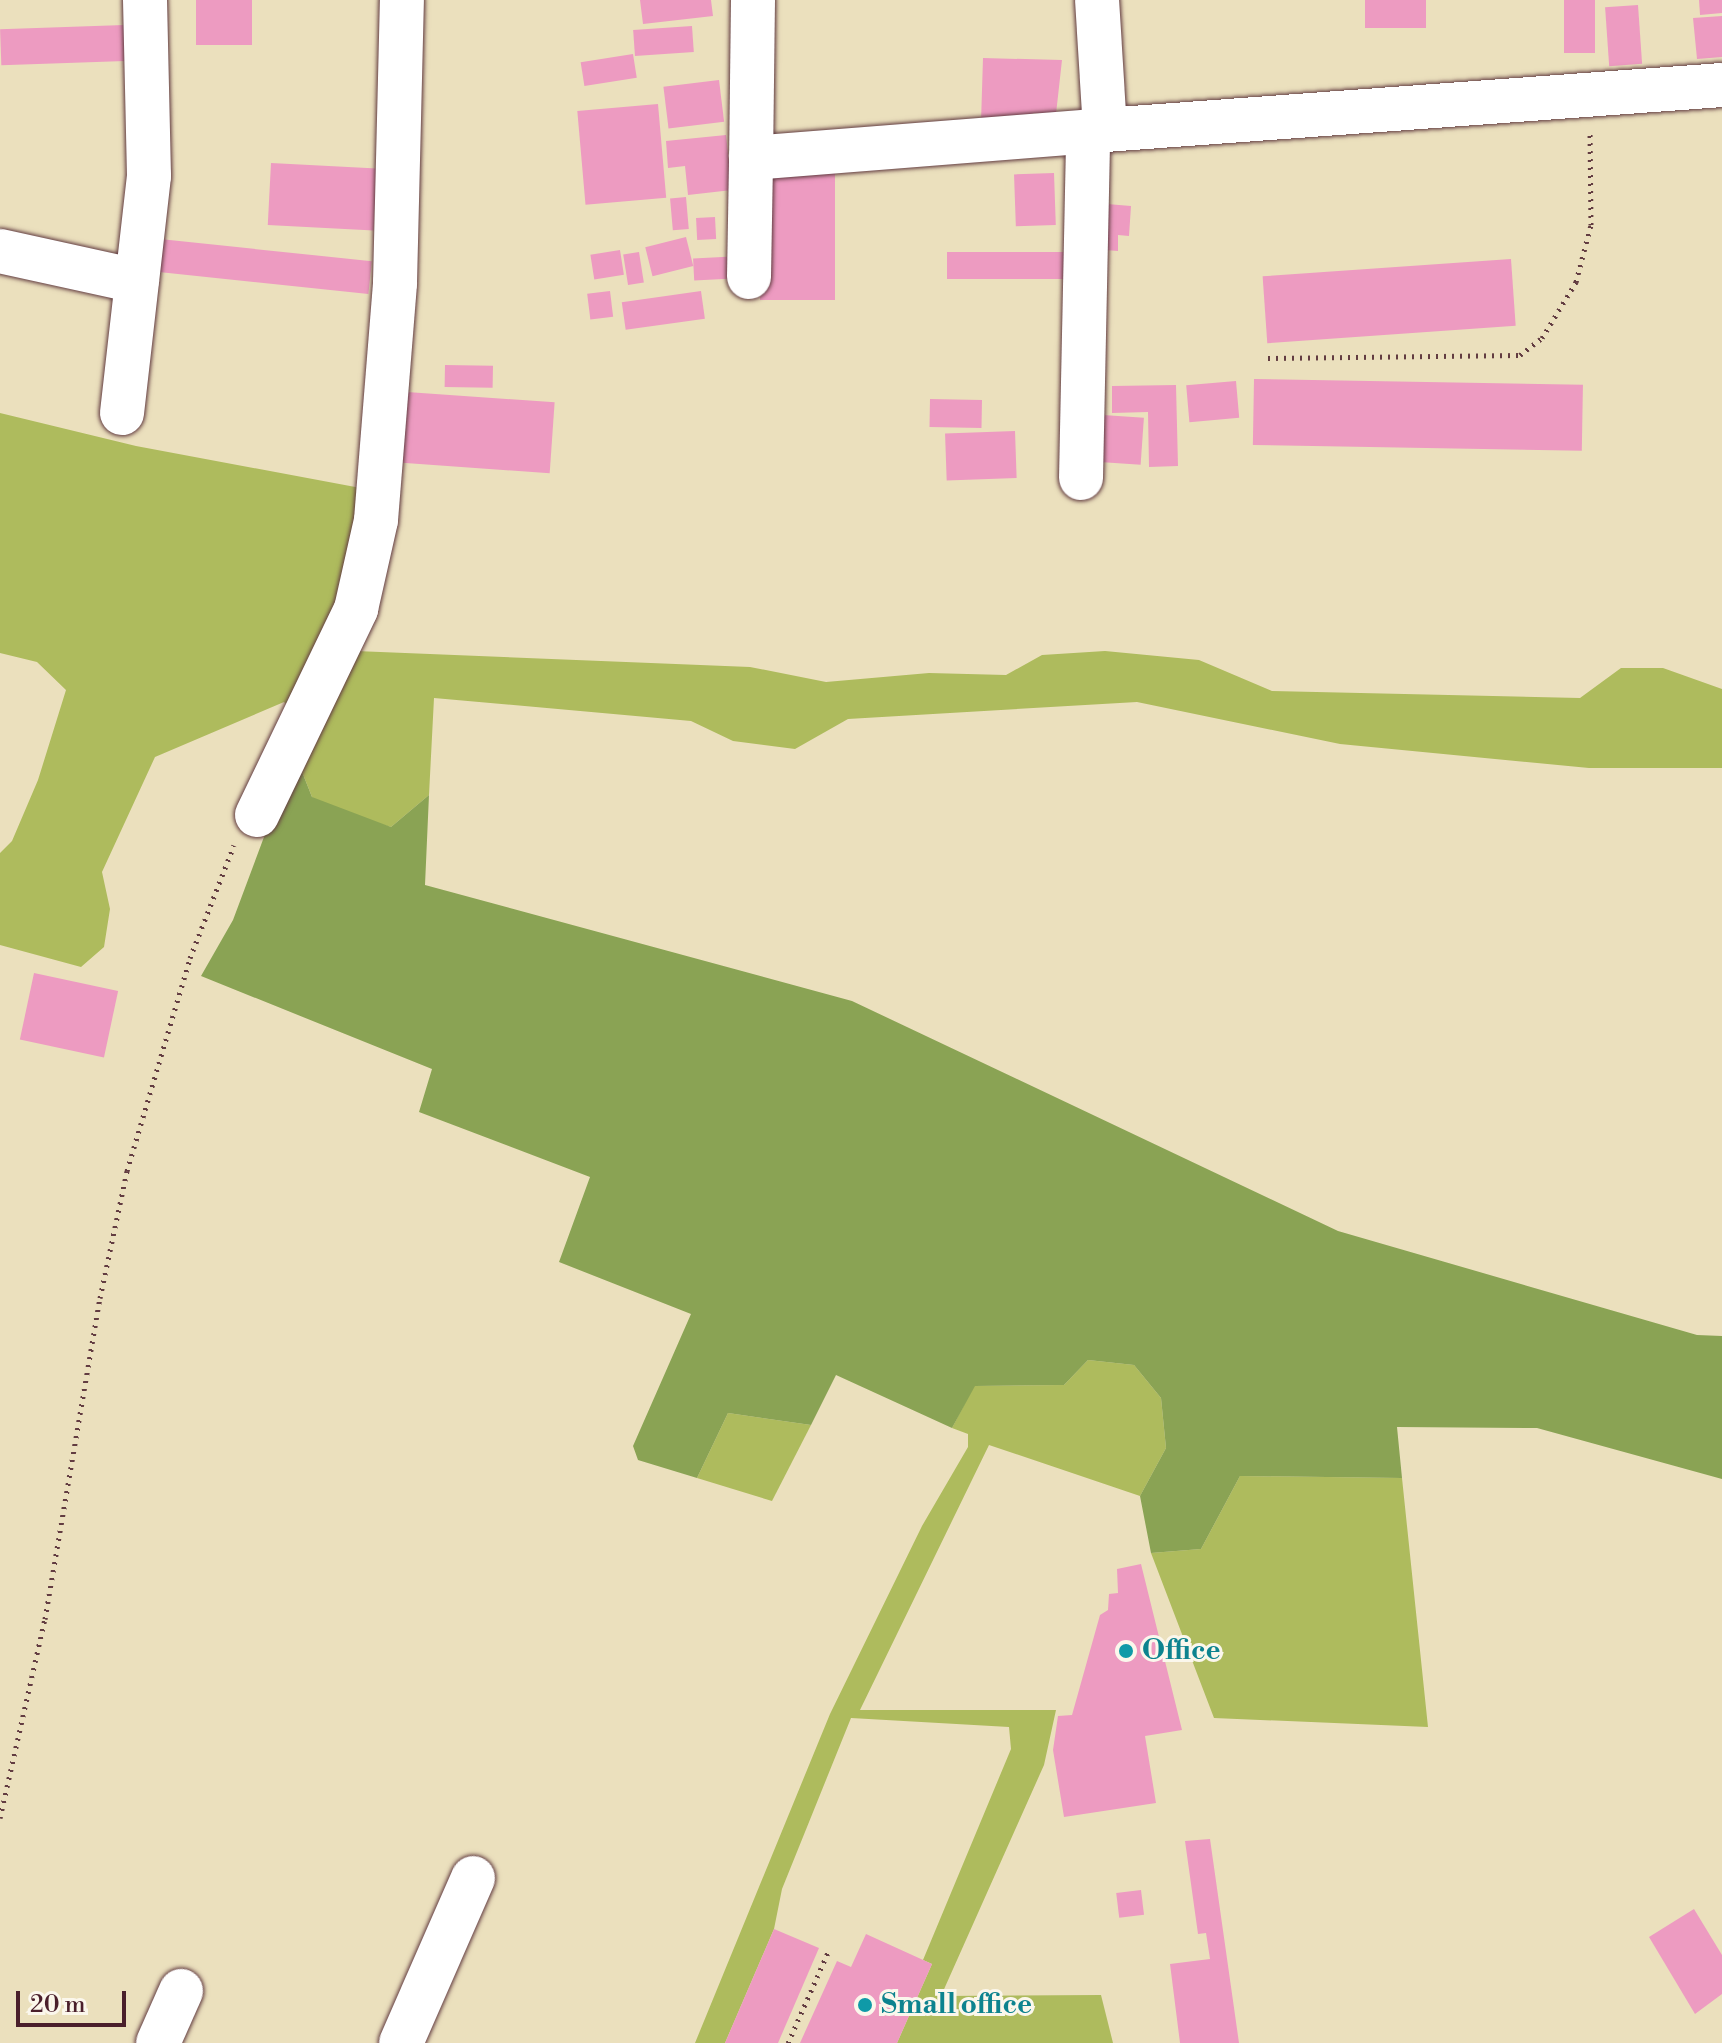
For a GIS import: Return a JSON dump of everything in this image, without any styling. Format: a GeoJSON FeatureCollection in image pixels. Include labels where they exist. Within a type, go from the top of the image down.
{"type":"FeatureCollection","features":[{"type":"Feature","properties":{"kind":"street"},"geometry":{"type":"LineString","coordinates":[[122,413],[149,176],[145,0]]}},
{"type":"Feature","properties":{"kind":"street"},"geometry":{"type":"LineString","coordinates":[[248,823],[356,609],[376,520],[395,283],[402,0]]}},
{"type":"Feature","properties":{"kind":"street"},"geometry":{"type":"LineString","coordinates":[[749,277],[753,0]]}},
{"type":"Feature","properties":{"kind":"street"},"geometry":{"type":"LineString","coordinates":[[1081,478],[1096,131],[1097,0]]}},
{"type":"Feature","properties":{"kind":"street"},"geometry":{"type":"LineString","coordinates":[[751,158],[1722,85]]}},
{"type":"Feature","properties":{"kind":"street"},"geometry":{"type":"LineString","coordinates":[[0,251],[137,281]]}},
{"type":"Feature","properties":{"kind":"street"},"geometry":{"type":"LineString","coordinates":[[401,2043],[473,1878]]}},
{"type":"Feature","properties":{"kind":"street"},"geometry":{"type":"LineString","coordinates":[[158,2043],[181,1991]]}},
{"type":"Feature","properties":{"kind":"path"},"geometry":{"type":"LineString","coordinates":[[1268,358],[1520,355],[1542,338],[1576,282],[1591,225],[1589,95]]}},
{"type":"Feature","properties":{"kind":"path"},"geometry":{"type":"LineString","coordinates":[[0,1818],[45,1619],[100,1298],[127,1171],[190,958],[248,823]]}},
{"type":"Feature","properties":{"kind":"path"},"geometry":{"type":"LineString","coordinates":[[788,2043],[829,1950]]}},
{"type":"Feature","properties":{"kind":"green space"},"geometry":{"type":"Polygon","coordinates":[[[0,413],[136,446],[366,489],[331,650],[750,667],[826,682],[929,673],[1006,675],[1042,655],[1105,651],[1199,660],[1272,691],[1580,698],[1621,668],[1663,668],[1722,689],[1722,768],[1589,768],[1340,744],[1137,702],[848,719],[795,749],[733,741],[691,721],[434,698],[429,795],[391,827],[316,807],[295,754],[303,721],[284,702],[155,757],[102,872],[110,909],[104,947],[81,967],[0,945],[0,853],[12,841],[38,780],[66,690],[37,662],[0,653],[0,413]]]}},
{"type":"Feature","properties":{"kind":"green space"},"geometry":{"type":"Polygon","coordinates":[[[295,754],[312,797],[391,827],[429,795],[425,885],[852,1001],[1338,1231],[1697,1335],[1722,1336],[1722,1479],[1537,1428],[1397,1427],[1402,1478],[1240,1476],[1201,1549],[1151,1553],[1140,1496],[1166,1448],[1161,1398],[1134,1365],[1088,1360],[1064,1385],[975,1386],[952,1428],[836,1375],[811,1425],[728,1413],[697,1478],[638,1460],[633,1446],[691,1314],[559,1262],[590,1177],[419,1112],[432,1069],[201,976],[233,920],[295,754]]]}},
{"type":"Feature","properties":{"kind":"green space"},"geometry":{"type":"Polygon","coordinates":[[[1088,1360],[1134,1365],[1161,1398],[1166,1448],[1140,1496],[989,1445],[860,1710],[1056,1710],[1044,1765],[941,1996],[1101,1995],[1113,2043],[897,2043],[932,1964],[923,1960],[1011,1749],[1009,1727],[851,1718],[782,1889],[774,1929],[725,2043],[695,2043],[830,1714],[922,1526],[968,1447],[968,1434],[952,1428],[974,1386],[1064,1385],[1088,1360]]]}},
{"type":"Feature","properties":{"kind":"green space"},"geometry":{"type":"Polygon","coordinates":[[[728,1413],[811,1425],[772,1501],[697,1478],[728,1413]]]}},
{"type":"Feature","properties":{"kind":"green space"},"geometry":{"type":"Polygon","coordinates":[[[1240,1476],[1402,1478],[1428,1727],[1214,1718],[1151,1553],[1201,1549],[1240,1476]]]}},
{"type":"Feature","properties":{"kind":"building"},"geometry":{"type":"Polygon","coordinates":[[[196,0],[252,0],[252,45],[196,45],[196,0]]]}},
{"type":"Feature","properties":{"kind":"building"},"geometry":{"type":"Polygon","coordinates":[[[640,0],[711,0],[713,16],[643,24],[640,0]]]}},
{"type":"Feature","properties":{"kind":"building"},"geometry":{"type":"Polygon","coordinates":[[[1365,0],[1426,0],[1426,28],[1365,28],[1365,0]]]}},
{"type":"Feature","properties":{"kind":"building"},"geometry":{"type":"Polygon","coordinates":[[[1564,0],[1595,0],[1595,53],[1564,53],[1564,0]]]}},
{"type":"Feature","properties":{"kind":"building"},"geometry":{"type":"Polygon","coordinates":[[[1699,0],[1722,0],[1722,13],[1700,15],[1699,0]]]}},
{"type":"Feature","properties":{"kind":"building"},"geometry":{"type":"Polygon","coordinates":[[[1638,5],[1642,64],[1609,66],[1605,7],[1638,5]]]}},
{"type":"Feature","properties":{"kind":"building"},"geometry":{"type":"Polygon","coordinates":[[[1722,16],[1722,57],[1697,59],[1693,18],[1722,16]]]}},
{"type":"Feature","properties":{"kind":"building"},"geometry":{"type":"Polygon","coordinates":[[[124,25],[125,61],[1,65],[0,29],[124,25]]]}},
{"type":"Feature","properties":{"kind":"building"},"geometry":{"type":"Polygon","coordinates":[[[692,26],[694,52],[635,56],[633,30],[692,26]]]}},
{"type":"Feature","properties":{"kind":"building"},"geometry":{"type":"Polygon","coordinates":[[[633,54],[637,78],[584,86],[581,62],[633,54]]]}},
{"type":"Feature","properties":{"kind":"building"},"geometry":{"type":"Polygon","coordinates":[[[983,58],[1062,60],[1056,114],[1033,113],[1033,123],[981,122],[983,58]]]}},
{"type":"Feature","properties":{"kind":"building"},"geometry":{"type":"Polygon","coordinates":[[[719,80],[724,122],[669,129],[663,87],[719,80]]]}},
{"type":"Feature","properties":{"kind":"building"},"geometry":{"type":"Polygon","coordinates":[[[658,104],[666,198],[586,205],[577,111],[658,104]]]}},
{"type":"Feature","properties":{"kind":"building"},"geometry":{"type":"Polygon","coordinates":[[[726,135],[732,190],[688,195],[685,166],[668,168],[666,141],[726,135]]]}},
{"type":"Feature","properties":{"kind":"building"},"geometry":{"type":"Polygon","coordinates":[[[271,163],[377,169],[374,230],[268,225],[271,163]]]}},
{"type":"Feature","properties":{"kind":"building"},"geometry":{"type":"Polygon","coordinates":[[[760,171],[835,171],[835,300],[760,300],[760,171]]]}},
{"type":"Feature","properties":{"kind":"building"},"geometry":{"type":"Polygon","coordinates":[[[1054,173],[1056,225],[1016,226],[1014,174],[1054,173]]]}},
{"type":"Feature","properties":{"kind":"building"},"geometry":{"type":"Polygon","coordinates":[[[686,197],[689,229],[673,230],[670,198],[686,197]]]}},
{"type":"Feature","properties":{"kind":"building"},"geometry":{"type":"Polygon","coordinates":[[[1107,204],[1131,206],[1129,236],[1118,235],[1118,251],[1105,250],[1107,204]]]}},
{"type":"Feature","properties":{"kind":"building"},"geometry":{"type":"Polygon","coordinates":[[[715,217],[716,239],[697,240],[696,218],[715,217]]]}},
{"type":"Feature","properties":{"kind":"building"},"geometry":{"type":"Polygon","coordinates":[[[686,237],[693,266],[653,276],[645,247],[686,237]]]}},
{"type":"Feature","properties":{"kind":"building"},"geometry":{"type":"Polygon","coordinates":[[[160,239],[372,261],[368,294],[157,272],[160,239]]]}},
{"type":"Feature","properties":{"kind":"building"},"geometry":{"type":"Polygon","coordinates":[[[620,250],[624,275],[594,279],[590,255],[620,250]]]}},
{"type":"Feature","properties":{"kind":"building"},"geometry":{"type":"Polygon","coordinates":[[[639,252],[644,283],[628,285],[623,255],[639,252]]]}},
{"type":"Feature","properties":{"kind":"building"},"geometry":{"type":"Polygon","coordinates":[[[947,252],[1069,252],[1069,279],[947,279],[947,252]]]}},
{"type":"Feature","properties":{"kind":"building"},"geometry":{"type":"Polygon","coordinates":[[[742,256],[743,278],[694,281],[693,259],[742,256]]]}},
{"type":"Feature","properties":{"kind":"building"},"geometry":{"type":"Polygon","coordinates":[[[1511,259],[1516,326],[1267,343],[1263,276],[1511,259]]]}},
{"type":"Feature","properties":{"kind":"building"},"geometry":{"type":"Polygon","coordinates":[[[610,291],[613,317],[590,320],[587,294],[610,291]]]}},
{"type":"Feature","properties":{"kind":"building"},"geometry":{"type":"Polygon","coordinates":[[[701,291],[705,319],[626,330],[622,302],[701,291]]]}},
{"type":"Feature","properties":{"kind":"building"},"geometry":{"type":"Polygon","coordinates":[[[445,365],[493,366],[493,388],[445,387],[445,365]]]}},
{"type":"Feature","properties":{"kind":"building"},"geometry":{"type":"Polygon","coordinates":[[[1254,379],[1583,385],[1582,451],[1253,445],[1254,379]]]}},
{"type":"Feature","properties":{"kind":"building"},"geometry":{"type":"Polygon","coordinates":[[[1236,381],[1239,418],[1189,422],[1186,385],[1236,381]]]}},
{"type":"Feature","properties":{"kind":"building"},"geometry":{"type":"Polygon","coordinates":[[[1176,385],[1178,466],[1149,467],[1148,412],[1112,413],[1112,386],[1176,385]]]}},
{"type":"Feature","properties":{"kind":"building"},"geometry":{"type":"Polygon","coordinates":[[[407,392],[555,402],[550,473],[402,463],[407,392]]]}},
{"type":"Feature","properties":{"kind":"building"},"geometry":{"type":"Polygon","coordinates":[[[930,399],[982,400],[982,428],[930,427],[930,399]]]}},
{"type":"Feature","properties":{"kind":"building"},"geometry":{"type":"Polygon","coordinates":[[[1103,415],[1144,418],[1141,465],[1100,462],[1103,415]]]}},
{"type":"Feature","properties":{"kind":"building"},"geometry":{"type":"Polygon","coordinates":[[[1015,431],[1017,478],[947,480],[945,433],[1015,431]]]}},
{"type":"Feature","properties":{"kind":"building"},"geometry":{"type":"Polygon","coordinates":[[[34,973],[118,991],[104,1057],[20,1040],[34,973]]]}},
{"type":"Feature","properties":{"kind":"building"},"geometry":{"type":"Polygon","coordinates":[[[1141,1564],[1182,1730],[1145,1736],[1156,1803],[1064,1817],[1053,1750],[1058,1716],[1072,1715],[1100,1615],[1108,1610],[1109,1594],[1118,1593],[1117,1569],[1141,1564]]]}},
{"type":"Feature","properties":{"kind":"building"},"geometry":{"type":"Polygon","coordinates":[[[1210,1839],[1239,2043],[1180,2043],[1170,1964],[1210,1959],[1206,1933],[1198,1934],[1185,1841],[1210,1839]]]}},
{"type":"Feature","properties":{"kind":"building"},"geometry":{"type":"Polygon","coordinates":[[[1141,1890],[1144,1915],[1119,1918],[1116,1893],[1141,1890]]]}},
{"type":"Feature","properties":{"kind":"building"},"geometry":{"type":"Polygon","coordinates":[[[1694,1909],[1722,1955],[1722,1994],[1695,2014],[1649,1937],[1694,1909]]]}},
{"type":"Feature","properties":{"kind":"building"},"geometry":{"type":"Polygon","coordinates":[[[774,1929],[819,1948],[778,2043],[725,2043],[774,1929]]]}},
{"type":"Feature","properties":{"kind":"building","name":"Small office"},"geometry":{"type":"Polygon","coordinates":[[[866,1934],[932,1964],[897,2043],[800,2043],[837,1961],[851,1967],[866,1934]]]}},
{"type":"Feature","properties":{"kind":"place","name":"Office"},"geometry":{"type":"Point","coordinates":[1126,1651]}},
{"type":"Feature","properties":{"kind":"place","name":"Small office"},"geometry":{"type":"Point","coordinates":[865,2005]}}]}
